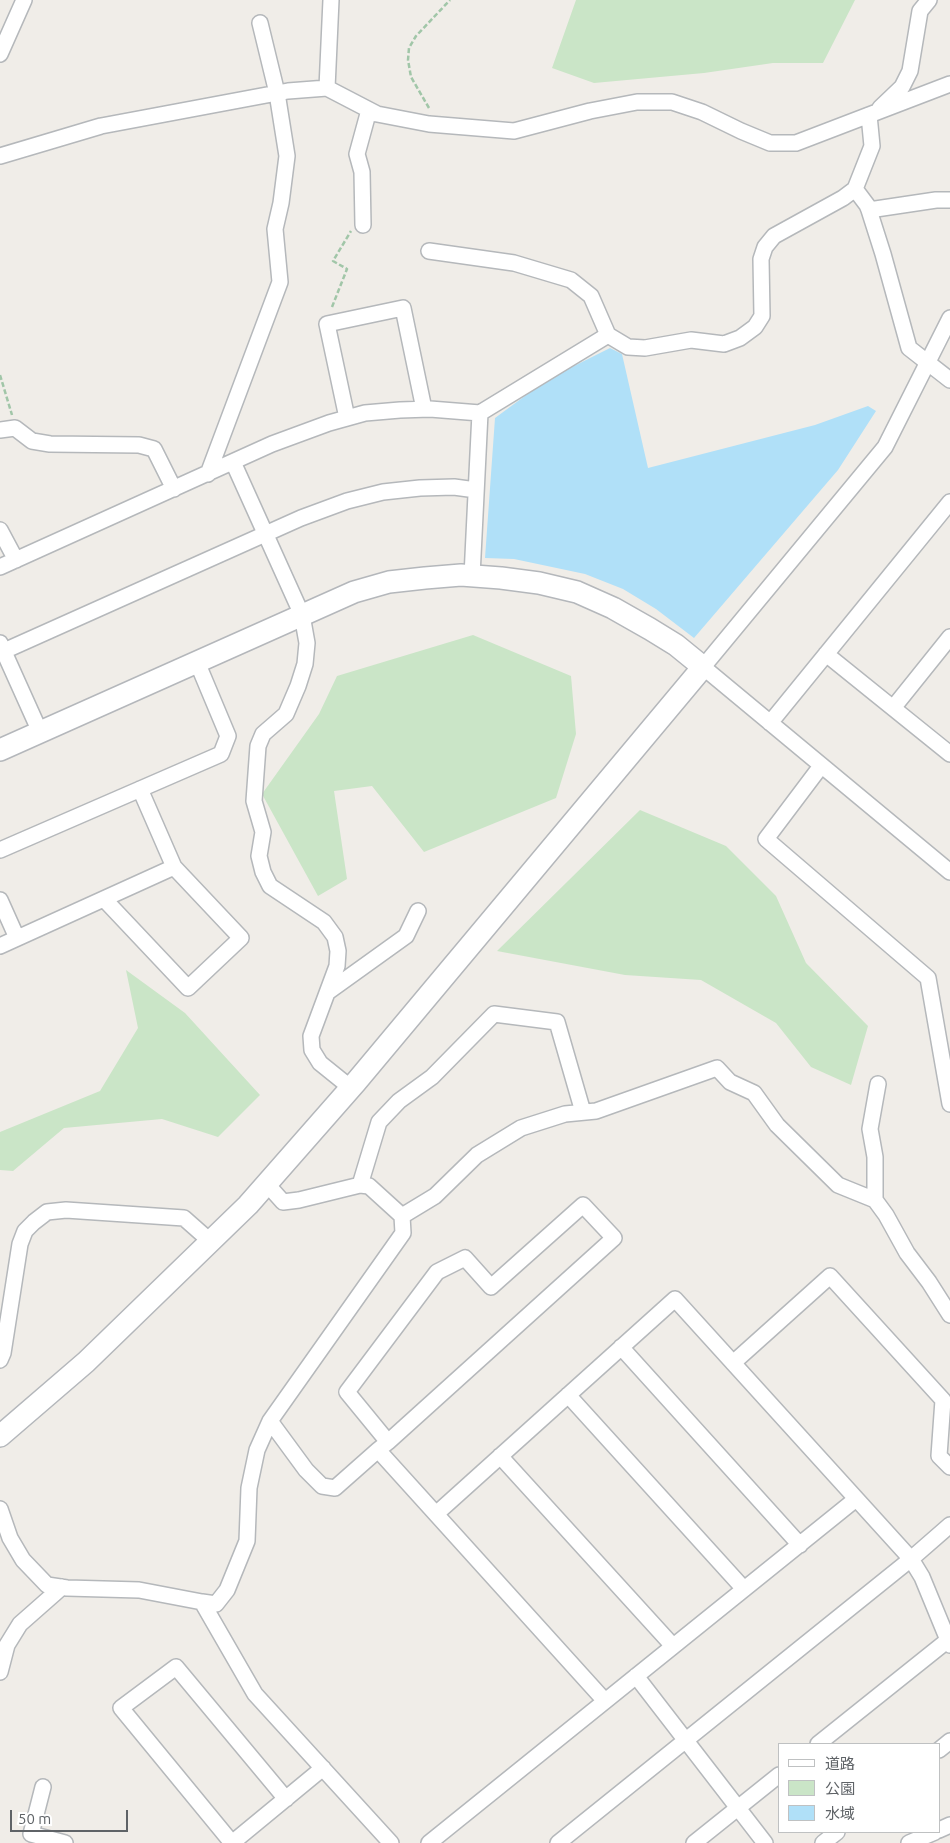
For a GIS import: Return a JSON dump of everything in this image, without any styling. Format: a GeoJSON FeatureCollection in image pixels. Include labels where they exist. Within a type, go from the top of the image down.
{"type":"FeatureCollection","features":[{"type":"Feature","properties":{"kind":"street"},"geometry":{"type":"LineString","coordinates":[[0,54],[24,0]]}},
{"type":"Feature","properties":{"kind":"street"},"geometry":{"type":"LineString","coordinates":[[327,88],[331,0]]}},
{"type":"Feature","properties":{"kind":"street"},"geometry":{"type":"LineString","coordinates":[[429,251],[514,263],[571,280],[590,296],[608,335],[628,347],[645,348],[691,340],[724,344],[740,338],[755,327],[762,316],[761,259],[765,247],[774,236],[843,198],[855,189],[872,146],[872,114],[902,87],[910,71],[920,11],[929,0]]}},
{"type":"Feature","properties":{"kind":"street"},"geometry":{"type":"LineString","coordinates":[[208,474],[280,282],[275,229],[281,203],[287,156],[278,93],[260,23]]}},
{"type":"Feature","properties":{"kind":"street"},"geometry":{"type":"LineString","coordinates":[[0,156],[101,126],[278,93],[327,88],[376,114],[438,125],[514,131],[590,110],[637,102],[672,102],[702,112],[741,131],[770,142],[796,143],[950,84]]}},
{"type":"Feature","properties":{"kind":"street"},"geometry":{"type":"LineString","coordinates":[[362,226],[362,172],[357,154],[369,110]]}},
{"type":"Feature","properties":{"kind":"street"},"geometry":{"type":"LineString","coordinates":[[855,189],[867,205],[884,254],[909,348],[950,380]]}},
{"type":"Feature","properties":{"kind":"street"},"geometry":{"type":"LineString","coordinates":[[869,210],[936,200],[950,200]]}},
{"type":"Feature","properties":{"kind":"street"},"geometry":{"type":"LineString","coordinates":[[347,418],[327,324],[403,308],[424,409]]}},
{"type":"Feature","properties":{"kind":"street"},"geometry":{"type":"LineString","coordinates":[[0,1436],[86,1362],[248,1205],[351,1088],[703,668],[885,447],[950,318]]}},
{"type":"Feature","properties":{"kind":"street"},"geometry":{"type":"LineString","coordinates":[[0,566],[272,444],[329,423],[365,414],[424,409],[480,413],[608,335]]}},
{"type":"Feature","properties":{"kind":"street"},"geometry":{"type":"LineString","coordinates":[[472,576],[480,413]]}},
{"type":"Feature","properties":{"kind":"street"},"geometry":{"type":"LineString","coordinates":[[7,429],[32,441],[50,444],[139,445],[154,449],[174,489]]}},
{"type":"Feature","properties":{"kind":"street"},"geometry":{"type":"LineString","coordinates":[[233,462],[302,615],[307,643],[306,664],[286,714],[264,734],[258,746],[254,801],[263,832],[259,856],[263,872],[270,886],[324,922],[334,937],[338,951],[337,966],[311,1036],[312,1050],[320,1063],[351,1088]]}},
{"type":"Feature","properties":{"kind":"street"},"geometry":{"type":"LineString","coordinates":[[40,732],[2,647],[301,518],[347,501],[383,492],[454,487],[476,490]]}},
{"type":"Feature","properties":{"kind":"street"},"geometry":{"type":"LineString","coordinates":[[770,723],[950,502]]}},
{"type":"Feature","properties":{"kind":"street"},"geometry":{"type":"LineString","coordinates":[[0,530],[16,560]]}},
{"type":"Feature","properties":{"kind":"street"},"geometry":{"type":"LineString","coordinates":[[0,750],[354,592],[390,582],[425,578],[472,576],[501,578],[539,583],[577,592],[613,608],[676,645],[950,872]]}},
{"type":"Feature","properties":{"kind":"street"},"geometry":{"type":"LineString","coordinates":[[893,708],[950,637]]}},
{"type":"Feature","properties":{"kind":"street"},"geometry":{"type":"LineString","coordinates":[[826,654],[950,754]]}},
{"type":"Feature","properties":{"kind":"street"},"geometry":{"type":"LineString","coordinates":[[0,850],[221,754],[228,736],[197,662]]}},
{"type":"Feature","properties":{"kind":"street"},"geometry":{"type":"LineString","coordinates":[[821,766],[766,839],[928,978],[948,1082],[950,1104]]}},
{"type":"Feature","properties":{"kind":"street"},"geometry":{"type":"LineString","coordinates":[[104,899],[188,988],[241,938],[174,867],[140,789]]}},
{"type":"Feature","properties":{"kind":"street"},"geometry":{"type":"LineString","coordinates":[[0,946],[174,867]]}},
{"type":"Feature","properties":{"kind":"street"},"geometry":{"type":"LineString","coordinates":[[0,900],[17,938]]}},
{"type":"Feature","properties":{"kind":"street"},"geometry":{"type":"LineString","coordinates":[[328,992],[406,936],[418,911]]}},
{"type":"Feature","properties":{"kind":"street"},"geometry":{"type":"LineString","coordinates":[[360,1185],[379,1122],[399,1102],[432,1077],[494,1014],[557,1022],[583,1112]]}},
{"type":"Feature","properties":{"kind":"street"},"geometry":{"type":"LineString","coordinates":[[402,1216],[435,1196],[478,1155],[521,1128],[565,1114],[596,1111],[717,1068],[730,1082],[754,1093],[777,1125],[838,1185],[875,1200],[886,1215],[907,1253],[929,1282],[950,1315]]}},
{"type":"Feature","properties":{"kind":"street"},"geometry":{"type":"LineString","coordinates":[[875,1200],[875,1157],[870,1129],[878,1084]]}},
{"type":"Feature","properties":{"kind":"street"},"geometry":{"type":"LineString","coordinates":[[0,1509],[10,1538],[23,1560],[47,1584],[62,1587],[139,1590],[216,1604],[226,1590],[247,1541],[249,1488],[257,1450],[270,1421],[403,1233],[402,1216],[369,1186],[360,1185],[299,1200],[282,1202],[266,1183]]}},
{"type":"Feature","properties":{"kind":"street"},"geometry":{"type":"LineString","coordinates":[[270,1421],[306,1470],[322,1486],[335,1488],[383,1446],[614,1238],[583,1205],[492,1287],[465,1258],[437,1272],[347,1392],[383,1446],[436,1514],[605,1700]]}},
{"type":"Feature","properties":{"kind":"street"},"geometry":{"type":"LineString","coordinates":[[0,1360],[3,1353],[20,1244],[25,1231],[47,1212],[66,1210],[184,1218],[210,1241]]}},
{"type":"Feature","properties":{"kind":"street"},"geometry":{"type":"LineString","coordinates":[[733,1363],[830,1276],[943,1400],[940,1456],[950,1466]]}},
{"type":"Feature","properties":{"kind":"street"},"geometry":{"type":"LineString","coordinates":[[436,1514],[675,1299],[911,1559],[922,1577],[948,1638],[819,1743]]}},
{"type":"Feature","properties":{"kind":"street"},"geometry":{"type":"LineString","coordinates":[[621,1347],[800,1544]]}},
{"type":"Feature","properties":{"kind":"street"},"geometry":{"type":"LineString","coordinates":[[568,1395],[744,1589]]}},
{"type":"Feature","properties":{"kind":"street"},"geometry":{"type":"LineString","coordinates":[[500,1456],[673,1646]]}},
{"type":"Feature","properties":{"kind":"street"},"geometry":{"type":"LineString","coordinates":[[429,1843],[856,1499]]}},
{"type":"Feature","properties":{"kind":"street"},"geometry":{"type":"LineString","coordinates":[[558,1843],[911,1559],[950,1525]]}},
{"type":"Feature","properties":{"kind":"street"},"geometry":{"type":"LineString","coordinates":[[0,1672],[8,1645],[20,1624],[62,1587]]}},
{"type":"Feature","properties":{"kind":"street"},"geometry":{"type":"LineString","coordinates":[[202,1602],[255,1694],[391,1843]]}},
{"type":"Feature","properties":{"kind":"street"},"geometry":{"type":"LineString","coordinates":[[286,1798],[176,1667],[121,1708],[232,1843],[323,1768]]}},
{"type":"Feature","properties":{"kind":"street"},"geometry":{"type":"LineString","coordinates":[[636,1676],[765,1843]]}},
{"type":"Feature","properties":{"kind":"street"},"geometry":{"type":"LineString","coordinates":[[940,1749],[950,1740]]}},
{"type":"Feature","properties":{"kind":"street"},"geometry":{"type":"LineString","coordinates":[[694,1843],[778,1776]]}},
{"type":"Feature","properties":{"kind":"street"},"geometry":{"type":"LineString","coordinates":[[43,1787],[31,1834],[65,1843]]}},
{"type":"Feature","properties":{"kind":"street"},"geometry":{"type":"LineString","coordinates":[[823,1843],[836,1833]]}},
{"type":"Feature","properties":{"kind":"street"},"geometry":{"type":"LineString","coordinates":[[909,1843],[933,1833]]}},
{"type":"Feature","properties":{"kind":"path"},"geometry":{"type":"LineString","coordinates":[[438,125],[411,77],[408,54],[409,48],[416,36],[450,0]]}},
{"type":"Feature","properties":{"kind":"path"},"geometry":{"type":"LineString","coordinates":[[327,324],[318,316],[325,310],[333,307],[347,269],[333,261],[353,226],[362,226]]}},
{"type":"Feature","properties":{"kind":"path"},"geometry":{"type":"LineString","coordinates":[[0,375],[7,396],[7,429]]}},
{"type":"Feature","properties":{"kind":"green space"},"geometry":{"type":"Polygon","coordinates":[[[576,0],[855,0],[823,63],[773,63],[704,73],[594,83],[552,68],[576,0]]]}},
{"type":"Feature","properties":{"kind":"green space"},"geometry":{"type":"Polygon","coordinates":[[[473,635],[571,676],[576,734],[556,798],[424,852],[372,786],[334,791],[347,879],[318,896],[262,794],[319,714],[337,676],[473,635]]]}},
{"type":"Feature","properties":{"kind":"green space"},"geometry":{"type":"Polygon","coordinates":[[[640,810],[726,846],[776,896],[806,963],[868,1026],[851,1085],[811,1067],[776,1023],[701,980],[625,975],[497,951],[640,810]]]}},
{"type":"Feature","properties":{"kind":"green space"},"geometry":{"type":"Polygon","coordinates":[[[126,970],[185,1013],[260,1095],[218,1137],[162,1119],[64,1128],[13,1171],[0,1170],[0,1132],[100,1091],[138,1028],[126,970]]]}},
{"type":"Feature","properties":{"kind":"water"},"geometry":{"type":"Polygon","coordinates":[[[610,348],[622,354],[648,468],[815,425],[868,406],[876,411],[838,470],[694,638],[656,609],[623,589],[585,574],[514,559],[485,558],[495,418],[548,379],[610,348]]]}}]}
